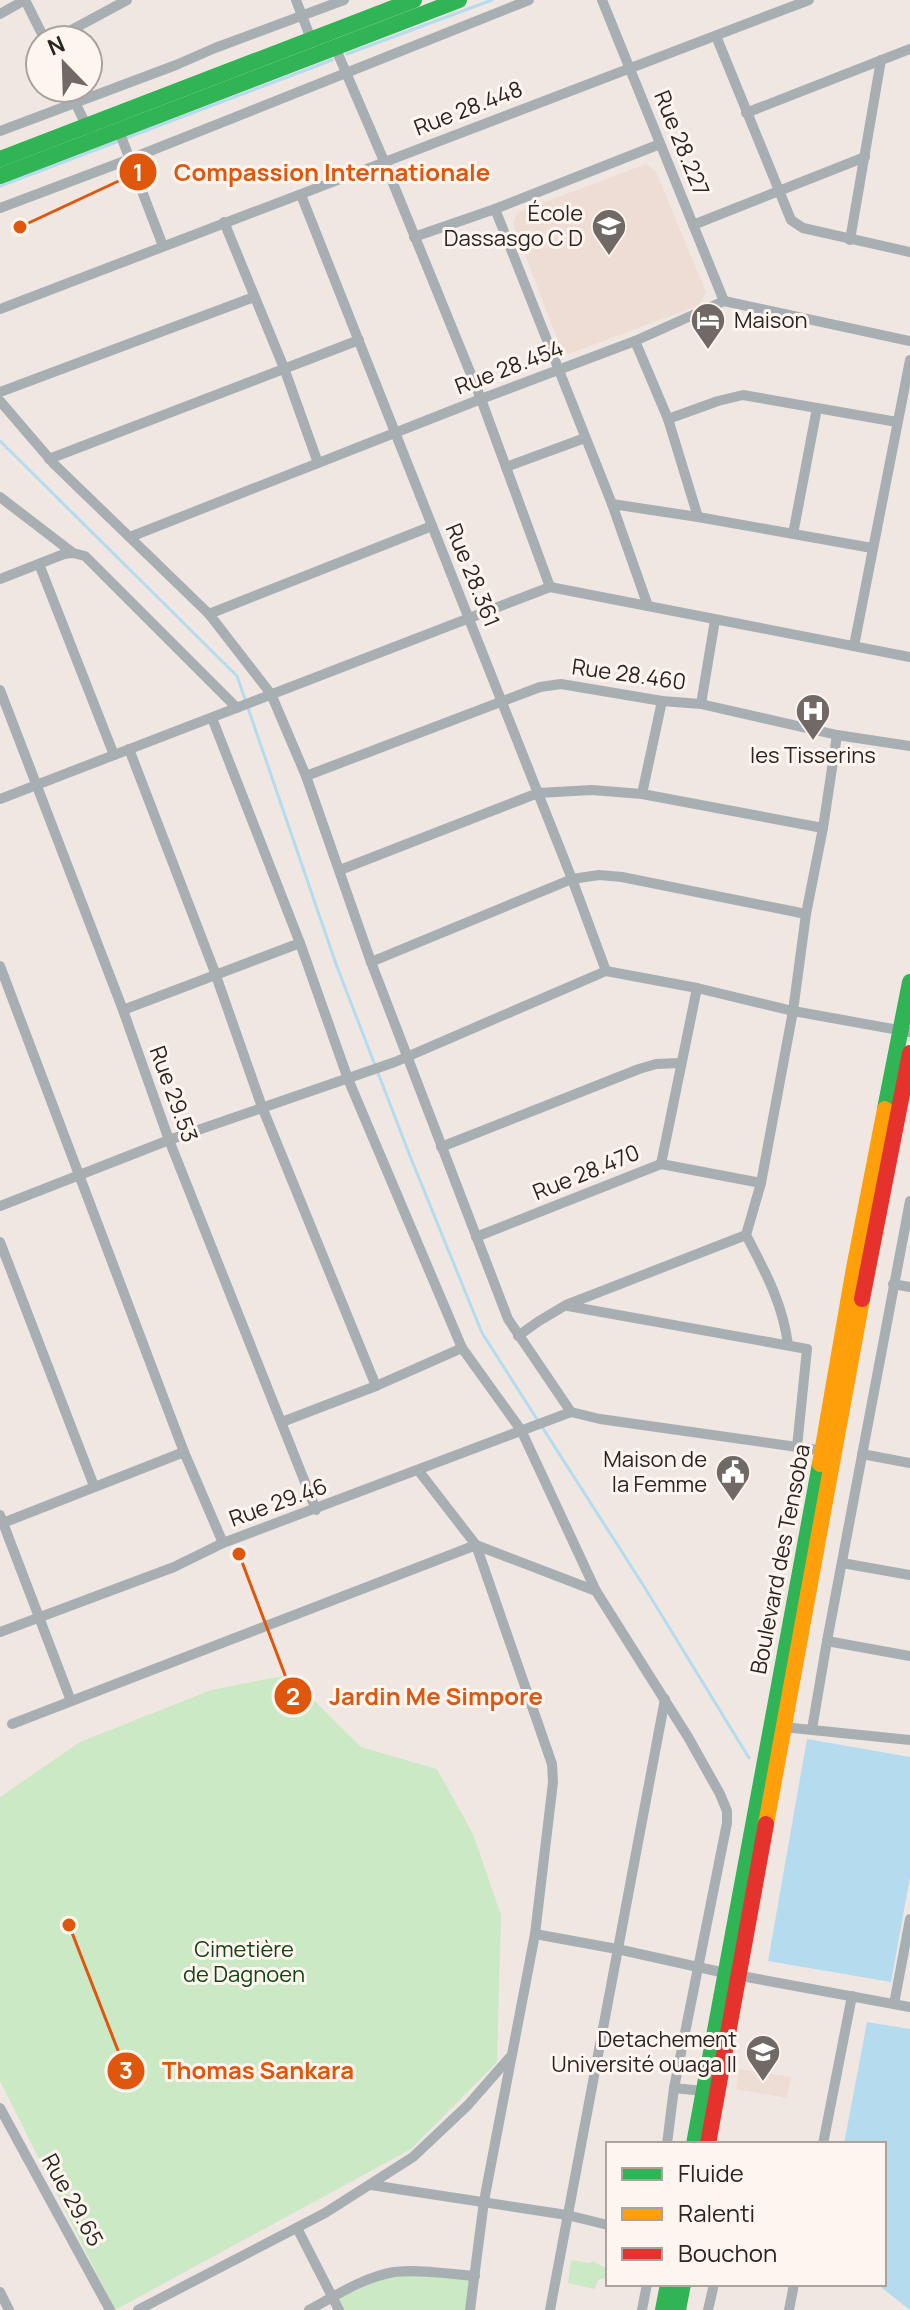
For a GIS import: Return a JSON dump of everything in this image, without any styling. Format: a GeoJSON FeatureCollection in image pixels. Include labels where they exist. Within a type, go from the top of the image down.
{"type":"FeatureCollection","features":[{"type":"Feature","properties":{"kind":"main road"},"geometry":{"type":"LineString","coordinates":[[0,176],[89,133],[311,39],[414,0]]}},
{"type":"Feature","properties":{"kind":"main road"},"geometry":{"type":"LineString","coordinates":[[0,159],[89,133],[119,131],[459,0]]}},
{"type":"Feature","properties":{"kind":"main road","name":"Boulevard des Tensoba"},"geometry":{"type":"LineString","coordinates":[[694,2142],[783,1727],[829,1452],[854,1268],[906,1032],[910,982]]}},
{"type":"Feature","properties":{"kind":"main road","name":"Boulevard des Tensoba"},"geometry":{"type":"LineString","coordinates":[[708,2142],[732,1974],[829,1452],[910,1053]]}},
{"type":"Feature","properties":{"kind":"main road"},"geometry":{"type":"LineString","coordinates":[[663,2310],[668,2286]]}},
{"type":"Feature","properties":{"kind":"main road"},"geometry":{"type":"LineString","coordinates":[[678,2310],[683,2286]]}},
{"type":"Feature","properties":{"kind":"street"},"geometry":{"type":"LineString","coordinates":[[0,14],[25,0],[37,24]]}},
{"type":"Feature","properties":{"kind":"street"},"geometry":{"type":"LineString","coordinates":[[83,24],[127,0]]}},
{"type":"Feature","properties":{"kind":"street"},"geometry":{"type":"LineString","coordinates":[[296,0],[311,39],[335,47],[346,72],[481,399],[550,587]]}},
{"type":"Feature","properties":{"kind":"street"},"geometry":{"type":"LineString","coordinates":[[104,91],[344,0]]}},
{"type":"Feature","properties":{"kind":"street"},"geometry":{"type":"LineString","coordinates":[[0,208],[529,0]]}},
{"type":"Feature","properties":{"kind":"street","name":"Rue 28.227"},"geometry":{"type":"LineString","coordinates":[[602,0],[724,301]]}},
{"type":"Feature","properties":{"kind":"street","name":"Rue 28.448"},"geometry":{"type":"LineString","coordinates":[[0,309],[809,0]]}},
{"type":"Feature","properties":{"kind":"street"},"geometry":{"type":"LineString","coordinates":[[716,36],[791,220],[803,228],[910,252]]}},
{"type":"Feature","properties":{"kind":"street"},"geometry":{"type":"LineString","coordinates":[[746,113],[910,49]]}},
{"type":"Feature","properties":{"kind":"street"},"geometry":{"type":"LineString","coordinates":[[850,240],[881,60]]}},
{"type":"Feature","properties":{"kind":"street"},"geometry":{"type":"LineString","coordinates":[[0,131],[69,104]]}},
{"type":"Feature","properties":{"kind":"street"},"geometry":{"type":"LineString","coordinates":[[75,104],[89,133]]}},
{"type":"Feature","properties":{"kind":"street"},"geometry":{"type":"LineString","coordinates":[[119,131],[163,246]]}},
{"type":"Feature","properties":{"kind":"street"},"geometry":{"type":"LineString","coordinates":[[414,237],[495,209],[660,144]]}},
{"type":"Feature","properties":{"kind":"street"},"geometry":{"type":"LineString","coordinates":[[693,225],[865,157]]}},
{"type":"Feature","properties":{"kind":"street","name":"Rue 28.361"},"geometry":{"type":"LineString","coordinates":[[301,195],[606,971]]}},
{"type":"Feature","properties":{"kind":"street"},"geometry":{"type":"LineString","coordinates":[[495,209],[612,504],[648,606]]}},
{"type":"Feature","properties":{"kind":"street"},"geometry":{"type":"LineString","coordinates":[[224,222],[284,368],[318,463]]}},
{"type":"Feature","properties":{"kind":"street"},"geometry":{"type":"LineString","coordinates":[[0,392],[254,297]]}},
{"type":"Feature","properties":{"kind":"street"},"geometry":{"type":"LineString","coordinates":[[724,301],[910,341]]}},
{"type":"Feature","properties":{"kind":"street","name":"Rue 28.454"},"geometry":{"type":"LineString","coordinates":[[130,537],[635,341],[724,301]]}},
{"type":"Feature","properties":{"kind":"street"},"geometry":{"type":"LineString","coordinates":[[49,459],[359,340]]}},
{"type":"Feature","properties":{"kind":"street"},"geometry":{"type":"LineString","coordinates":[[635,341],[668,419],[698,517]]}},
{"type":"Feature","properties":{"kind":"street"},"geometry":{"type":"LineString","coordinates":[[854,646],[910,360]]}},
{"type":"Feature","properties":{"kind":"street"},"geometry":{"type":"LineString","coordinates":[[668,419],[743,395],[897,422]]}},
{"type":"Feature","properties":{"kind":"street"},"geometry":{"type":"LineString","coordinates":[[0,401],[49,459],[209,614],[271,694],[306,776],[371,962],[508,1319],[571,1412],[600,1419],[829,1452]]}},
{"type":"Feature","properties":{"kind":"street"},"geometry":{"type":"LineString","coordinates":[[793,534],[817,408]]}},
{"type":"Feature","properties":{"kind":"street"},"geometry":{"type":"LineString","coordinates":[[506,467],[585,438]]}},
{"type":"Feature","properties":{"kind":"street"},"geometry":{"type":"LineString","coordinates":[[0,497],[73,553],[85,556],[239,708]]}},
{"type":"Feature","properties":{"kind":"street"},"geometry":{"type":"LineString","coordinates":[[612,504],[872,548]]}},
{"type":"Feature","properties":{"kind":"street"},"geometry":{"type":"LineString","coordinates":[[209,614],[432,526]]}},
{"type":"Feature","properties":{"kind":"street"},"geometry":{"type":"LineString","coordinates":[[0,579],[73,553]]}},
{"type":"Feature","properties":{"kind":"street"},"geometry":{"type":"LineString","coordinates":[[39,564],[114,755]]}},
{"type":"Feature","properties":{"kind":"street"},"geometry":{"type":"LineString","coordinates":[[0,799],[550,587],[910,657]]}},
{"type":"Feature","properties":{"kind":"street"},"geometry":{"type":"LineString","coordinates":[[701,704],[715,620]]}},
{"type":"Feature","properties":{"kind":"street","name":"Rue 28.460"},"geometry":{"type":"LineString","coordinates":[[306,776],[540,687],[561,684],[662,701],[701,704],[837,735],[910,746]]}},
{"type":"Feature","properties":{"kind":"street","name":"Rue 29.53"},"geometry":{"type":"LineString","coordinates":[[0,690],[123,1010],[169,1140],[316,1510]]}},
{"type":"Feature","properties":{"kind":"street"},"geometry":{"type":"LineString","coordinates":[[642,794],[662,701]]}},
{"type":"Feature","properties":{"kind":"street"},"geometry":{"type":"LineString","coordinates":[[212,718],[352,1078],[462,1348],[521,1430],[596,1591],[665,1699],[727,1811],[674,2088],[667,2142]]}},
{"type":"Feature","properties":{"kind":"street"},"geometry":{"type":"LineString","coordinates":[[788,1345],[772,1283],[746,1235],[761,1183],[793,1011],[806,914],[837,735]]}},
{"type":"Feature","properties":{"kind":"street"},"geometry":{"type":"LineString","coordinates":[[129,749],[216,974],[262,1107],[376,1386]]}},
{"type":"Feature","properties":{"kind":"street"},"geometry":{"type":"LineString","coordinates":[[340,870],[538,793],[592,790],[642,794],[823,828]]}},
{"type":"Feature","properties":{"kind":"street"},"geometry":{"type":"LineString","coordinates":[[371,962],[572,879],[599,875],[806,914]]}},
{"type":"Feature","properties":{"kind":"street"},"geometry":{"type":"LineString","coordinates":[[123,1010],[300,943]]}},
{"type":"Feature","properties":{"kind":"street"},"geometry":{"type":"LineString","coordinates":[[0,966],[184,1452],[223,1543]]}},
{"type":"Feature","properties":{"kind":"street"},"geometry":{"type":"LineString","coordinates":[[0,1206],[169,1140],[395,1062],[606,971],[906,1032]]}},
{"type":"Feature","properties":{"kind":"street"},"geometry":{"type":"LineString","coordinates":[[661,1164],[697,988]]}},
{"type":"Feature","properties":{"kind":"street"},"geometry":{"type":"LineString","coordinates":[[441,1147],[639,1069],[656,1064],[680,1063]]}},
{"type":"Feature","properties":{"kind":"street","name":"Rue 28.470"},"geometry":{"type":"LineString","coordinates":[[476,1237],[661,1164],[761,1183]]}},
{"type":"Feature","properties":{"kind":"street"},"geometry":{"type":"LineString","coordinates":[[812,1729],[910,1201]]}},
{"type":"Feature","properties":{"kind":"street"},"geometry":{"type":"LineString","coordinates":[[518,1336],[566,1305],[746,1235]]}},
{"type":"Feature","properties":{"kind":"street"},"geometry":{"type":"LineString","coordinates":[[0,1242],[94,1486]]}},
{"type":"Feature","properties":{"kind":"street"},"geometry":{"type":"LineString","coordinates":[[893,1284],[910,1287]]}},
{"type":"Feature","properties":{"kind":"street"},"geometry":{"type":"LineString","coordinates":[[566,1305],[805,1348],[808,1351],[797,1447]]}},
{"type":"Feature","properties":{"kind":"street"},"geometry":{"type":"LineString","coordinates":[[282,1422],[376,1386],[462,1348]]}},
{"type":"Feature","properties":{"kind":"street","name":"Rue 29.46"},"geometry":{"type":"LineString","coordinates":[[0,1632],[174,1567],[223,1543],[571,1412]]}},
{"type":"Feature","properties":{"kind":"street"},"geometry":{"type":"LineString","coordinates":[[71,1701],[1,1519],[184,1452]]}},
{"type":"Feature","properties":{"kind":"street"},"geometry":{"type":"LineString","coordinates":[[862,1454],[910,1463]]}},
{"type":"Feature","properties":{"kind":"street"},"geometry":{"type":"LineString","coordinates":[[418,1470],[476,1545],[552,1764],[553,1782],[535,1934],[484,2201],[470,2310]]}},
{"type":"Feature","properties":{"kind":"street"},"geometry":{"type":"LineString","coordinates":[[12,1724],[476,1545],[596,1591]]}},
{"type":"Feature","properties":{"kind":"street"},"geometry":{"type":"LineString","coordinates":[[842,1563],[910,1575]]}},
{"type":"Feature","properties":{"kind":"street"},"geometry":{"type":"LineString","coordinates":[[827,1641],[910,1656]]}},
{"type":"Feature","properties":{"kind":"street"},"geometry":{"type":"LineString","coordinates":[[550,2310],[665,1699]]}},
{"type":"Feature","properties":{"kind":"street"},"geometry":{"type":"LineString","coordinates":[[783,1727],[910,1740]]}},
{"type":"Feature","properties":{"kind":"street"},"geometry":{"type":"LineString","coordinates":[[894,2004],[910,1919]]}},
{"type":"Feature","properties":{"kind":"street"},"geometry":{"type":"LineString","coordinates":[[535,1934],[910,2007]]}},
{"type":"Feature","properties":{"kind":"street"},"geometry":{"type":"LineString","coordinates":[[823,2142],[852,1996]]}},
{"type":"Feature","properties":{"kind":"street"},"geometry":{"type":"LineString","coordinates":[[138,2310],[297,2228],[371,2185],[427,2145],[511,2056]]}},
{"type":"Feature","properties":{"kind":"street"},"geometry":{"type":"LineString","coordinates":[[674,2088],[703,2091]]}},
{"type":"Feature","properties":{"kind":"street","name":"Rue 29.65"},"geometry":{"type":"LineString","coordinates":[[0,2108],[110,2310]]}},
{"type":"Feature","properties":{"kind":"street"},"geometry":{"type":"LineString","coordinates":[[371,2185],[484,2201],[606,2225]]}},
{"type":"Feature","properties":{"kind":"street"},"geometry":{"type":"LineString","coordinates":[[297,2228],[339,2310]]}},
{"type":"Feature","properties":{"kind":"street"},"geometry":{"type":"LineString","coordinates":[[309,2310],[374,2278],[391,2273],[475,2276]]}},
{"type":"Feature","properties":{"kind":"street"},"geometry":{"type":"LineString","coordinates":[[642,2310],[647,2286]]}},
{"type":"Feature","properties":{"kind":"street"},"geometry":{"type":"LineString","coordinates":[[708,2310],[714,2286]]}},
{"type":"Feature","properties":{"kind":"street"},"geometry":{"type":"LineString","coordinates":[[789,2310],[794,2286]]}},
{"type":"Feature","properties":{"kind":"street"},"geometry":{"type":"LineString","coordinates":[[0,2292],[9,2310]]}},
{"type":"Feature","properties":{"kind":"shaded area","name":"École Dassasgo C D"},"geometry":{"type":"Polygon","coordinates":[[[646,164],[656,172],[706,292],[699,305],[569,354],[561,349],[513,223],[518,212],[646,164]]]}},
{"type":"Feature","properties":{"kind":"shaded area","name":"Detachement Université ouaga II"},"geometry":{"type":"Polygon","coordinates":[[[739,2069],[791,2077],[787,2098],[736,2089],[739,2069]]]}},
{"type":"Feature","properties":{"kind":"green space","name":"Cimetière de Dagnoen"},"geometry":{"type":"Polygon","coordinates":[[[288,1675],[361,1747],[437,1769],[473,1834],[501,1915],[497,2062],[411,2149],[115,2310],[0,2081],[0,1797],[80,1742],[211,1690],[288,1675]]]}},
{"type":"Feature","properties":{"kind":"green space"},"geometry":{"type":"Polygon","coordinates":[[[571,2260],[592,2261],[606,2268],[606,2278],[598,2280],[595,2289],[568,2283],[571,2260]]]}},
{"type":"Feature","properties":{"kind":"green space"},"geometry":{"type":"Polygon","coordinates":[[[392,2275],[472,2278],[466,2310],[344,2310],[339,2298],[392,2275]]]}},
{"type":"Feature","properties":{"kind":"water"},"geometry":{"type":"Polygon","coordinates":[[[807,1739],[910,1757],[910,1877],[891,1982],[768,1961],[807,1739]]]}},
{"type":"Feature","properties":{"kind":"water"},"geometry":{"type":"Polygon","coordinates":[[[867,2022],[910,2029],[910,2310],[880,2286],[886,2286],[886,2142],[844,2142],[867,2022]]]}},
{"type":"Feature","properties":{"kind":"waterway"},"geometry":{"type":"LineString","coordinates":[[347,54],[492,0]]}},
{"type":"Feature","properties":{"kind":"waterway"},"geometry":{"type":"LineString","coordinates":[[126,138],[332,60]]}},
{"type":"Feature","properties":{"kind":"waterway"},"geometry":{"type":"LineString","coordinates":[[0,186],[119,141]]}},
{"type":"Feature","properties":{"kind":"waterway"},"geometry":{"type":"LineString","coordinates":[[0,441],[237,676],[336,964],[482,1333],[749,1758]]}},
{"type":"Feature","properties":{"kind":"traffic: fast"},"geometry":{"type":"LineString","coordinates":[[0,159],[414,0]]}},
{"type":"Feature","properties":{"kind":"traffic: fast"},"geometry":{"type":"LineString","coordinates":[[0,176],[459,0]]}},
{"type":"Feature","properties":{"kind":"traffic: fast"},"geometry":{"type":"LineString","coordinates":[[885,1109],[910,982]]}},
{"type":"Feature","properties":{"kind":"traffic: fast"},"geometry":{"type":"LineString","coordinates":[[694,2142],[820,1464]]}},
{"type":"Feature","properties":{"kind":"traffic: fast"},"geometry":{"type":"LineString","coordinates":[[663,2310],[668,2286]]}},
{"type":"Feature","properties":{"kind":"traffic: fast"},"geometry":{"type":"LineString","coordinates":[[678,2310],[683,2286]]}},
{"type":"Feature","properties":{"kind":"traffic: slow"},"geometry":{"type":"LineString","coordinates":[[820,1464],[885,1109]]}},
{"type":"Feature","properties":{"kind":"traffic: slow"},"geometry":{"type":"LineString","coordinates":[[766,1824],[862,1299]]}},
{"type":"Feature","properties":{"kind":"traffic: jam"},"geometry":{"type":"LineString","coordinates":[[862,1299],[910,1053]]}},
{"type":"Feature","properties":{"kind":"traffic: jam"},"geometry":{"type":"LineString","coordinates":[[708,2142],[766,1824]]}},
{"type":"Feature","properties":{"kind":"place","name":"Compassion Internationale"},"geometry":{"type":"Point","coordinates":[20,227]}},
{"type":"Feature","properties":{"kind":"place","name":"École Dassasgo C D"},"geometry":{"type":"Point","coordinates":[609,257]}},
{"type":"Feature","properties":{"kind":"place","name":"Maison"},"geometry":{"type":"Point","coordinates":[708,351]}},
{"type":"Feature","properties":{"kind":"place","name":"les Tisserins"},"geometry":{"type":"Point","coordinates":[813,742]}},
{"type":"Feature","properties":{"kind":"place","name":"Maison de la Femme"},"geometry":{"type":"Point","coordinates":[733,1503]}},
{"type":"Feature","properties":{"kind":"place","name":"Jardin Me Simpore"},"geometry":{"type":"Point","coordinates":[239,1554]}},
{"type":"Feature","properties":{"kind":"place","name":"Thomas Sankara"},"geometry":{"type":"Point","coordinates":[69,1925]}},
{"type":"Feature","properties":{"kind":"place","name":"Detachement Université ouaga II"},"geometry":{"type":"Point","coordinates":[763,2083]}}]}
